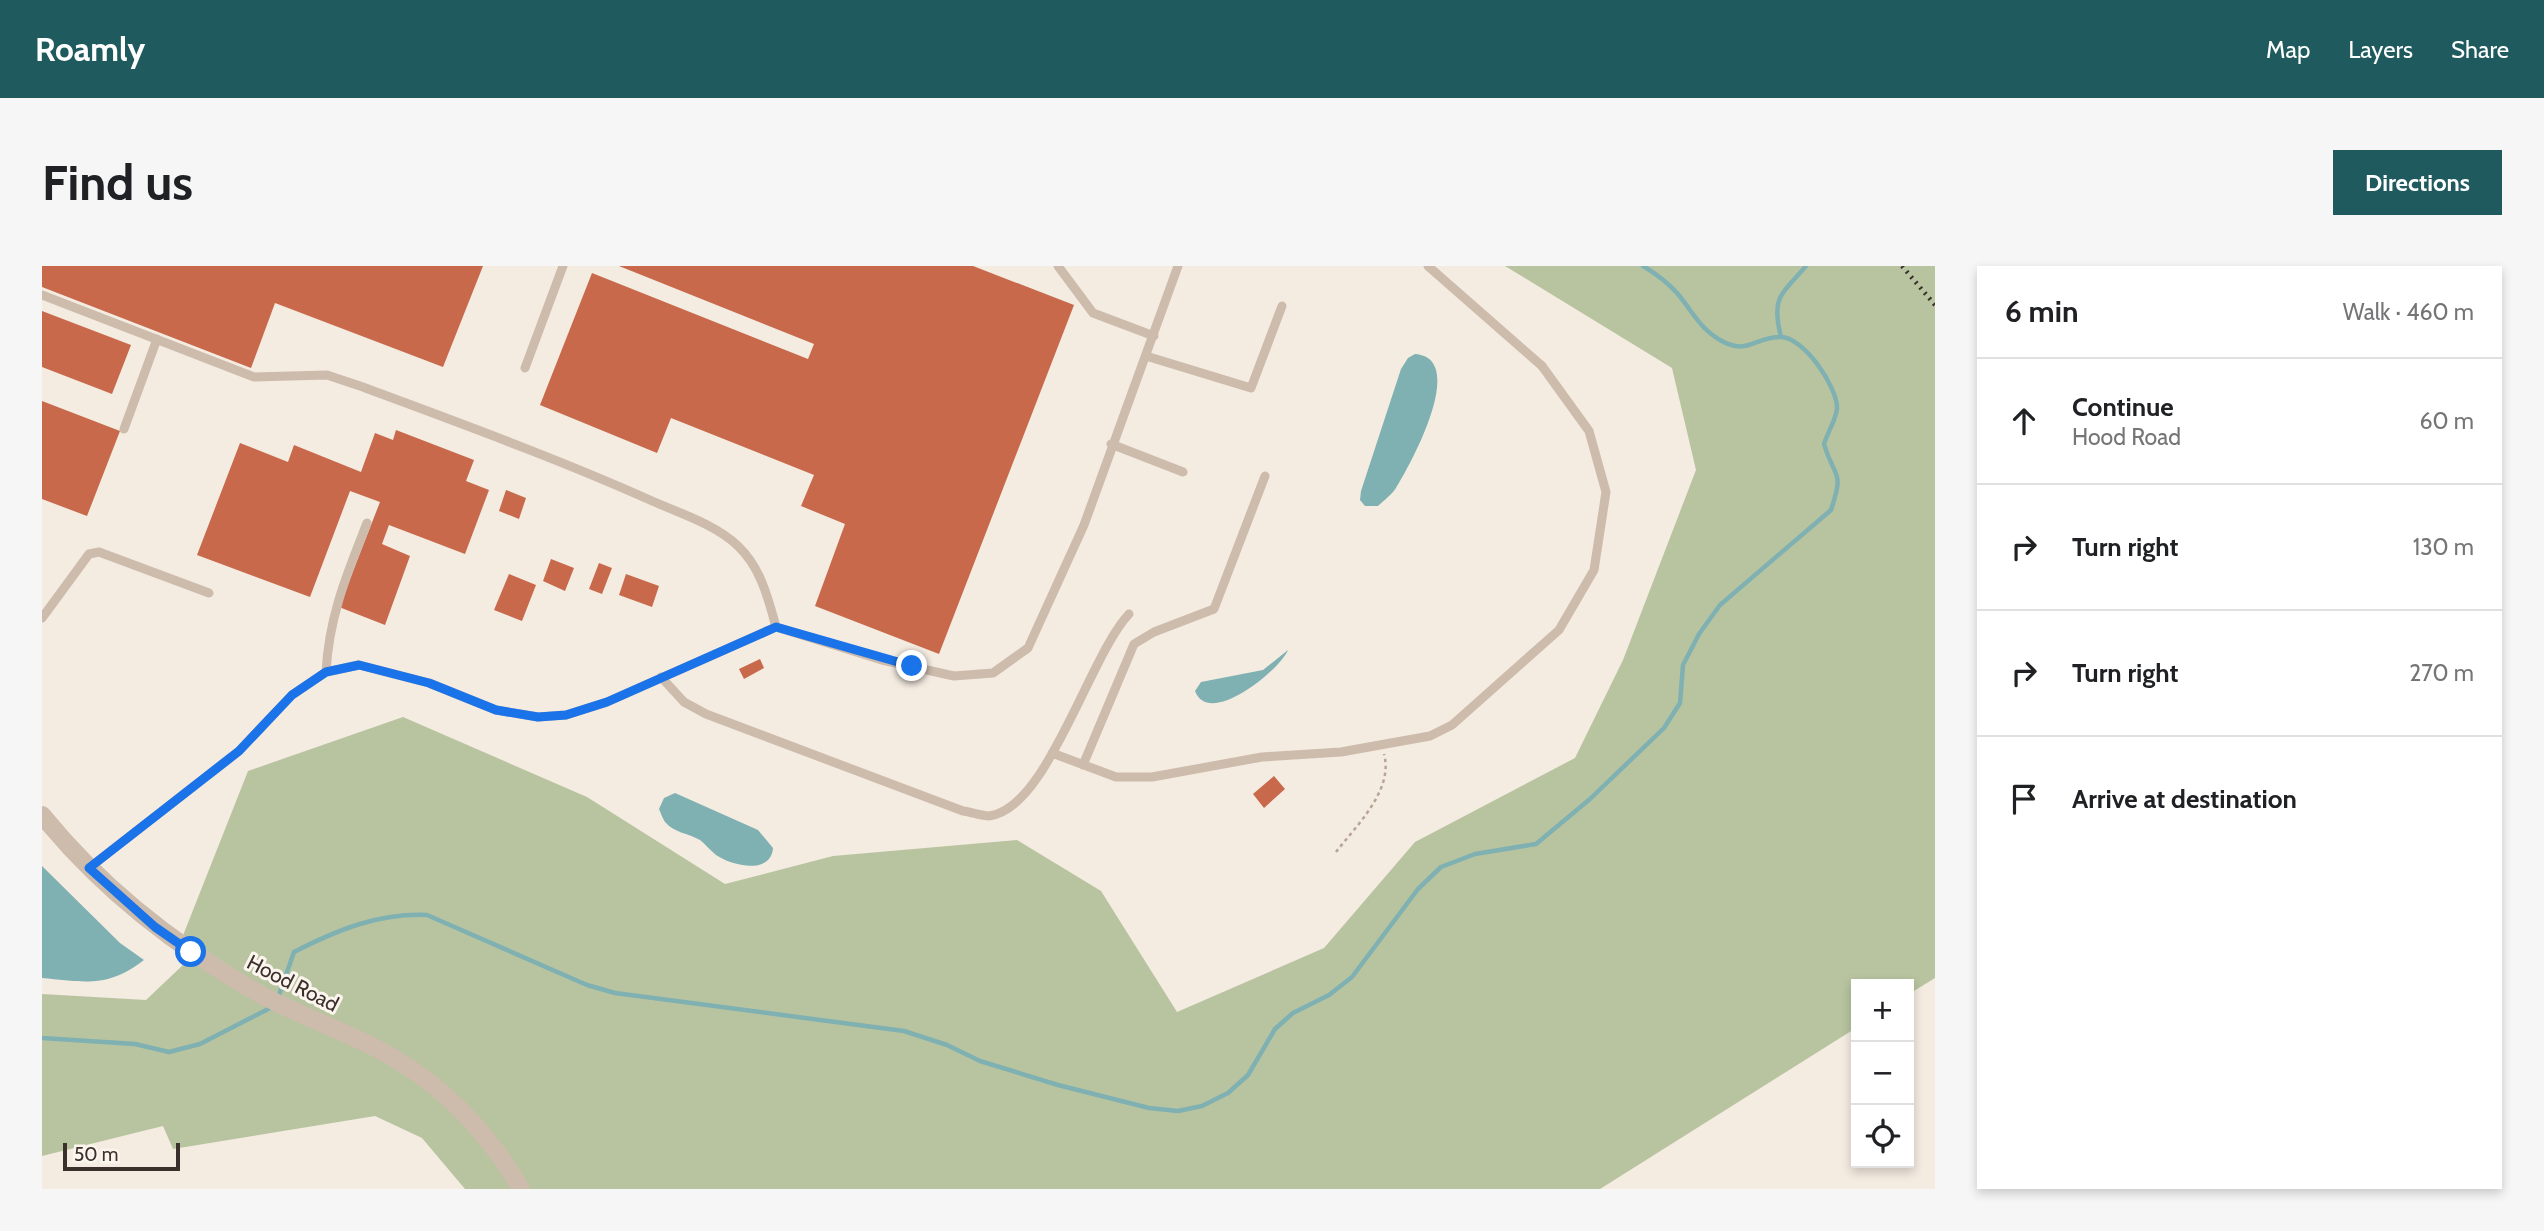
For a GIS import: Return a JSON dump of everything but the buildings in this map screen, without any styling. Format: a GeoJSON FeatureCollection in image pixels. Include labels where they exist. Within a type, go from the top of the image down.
{"type":"FeatureCollection","features":[{"type":"Feature","properties":{"kind":"street","name":"Hood Road"},"geometry":{"type":"LineString","coordinates":[[42,815],[89,868],[155,927],[260,993],[394,1058],[441,1091],[477,1127],[521,1189]]}},
{"type":"Feature","properties":{"kind":"lane"},"geometry":{"type":"LineString","coordinates":[[525,368],[563,266]]}},
{"type":"Feature","properties":{"kind":"lane"},"geometry":{"type":"LineString","coordinates":[[1058,266],[1093,313],[1154,336]]}},
{"type":"Feature","properties":{"kind":"lane"},"geometry":{"type":"LineString","coordinates":[[89,868],[239,751],[292,695],[326,672],[359,665],[429,683],[496,710],[538,717],[566,715],[607,702],[776,627],[882,660],[954,676],[993,673],[1028,648],[1084,525],[1111,444],[1154,336],[1178,266]]}},
{"type":"Feature","properties":{"kind":"lane"},"geometry":{"type":"LineString","coordinates":[[1052,753],[1116,777],[1152,777],[1262,757],[1341,751],[1430,736],[1452,725],[1559,630],[1594,570],[1606,492],[1589,431],[1542,366],[1428,266]]}},
{"type":"Feature","properties":{"kind":"lane"},"geometry":{"type":"LineString","coordinates":[[42,295],[254,377],[327,375],[626,489],[714,529],[738,546],[752,562],[766,589],[776,627]]}},
{"type":"Feature","properties":{"kind":"lane"},"geometry":{"type":"LineString","coordinates":[[1146,356],[1251,388],[1282,306]]}},
{"type":"Feature","properties":{"kind":"lane"},"geometry":{"type":"LineString","coordinates":[[124,429],[157,339]]}},
{"type":"Feature","properties":{"kind":"lane"},"geometry":{"type":"LineString","coordinates":[[1111,444],[1183,472]]}},
{"type":"Feature","properties":{"kind":"lane"},"geometry":{"type":"LineString","coordinates":[[1083,765],[1134,644],[1154,632],[1214,609],[1265,476]]}},
{"type":"Feature","properties":{"kind":"lane"},"geometry":{"type":"LineString","coordinates":[[326,672],[328,634],[335,606],[367,523]]}},
{"type":"Feature","properties":{"kind":"lane"},"geometry":{"type":"LineString","coordinates":[[42,618],[89,554],[99,552],[209,593]]}},
{"type":"Feature","properties":{"kind":"lane"},"geometry":{"type":"LineString","coordinates":[[660,677],[684,702],[706,714],[963,811],[989,816],[1013,807],[1034,785],[1113,631],[1129,614]]}},
{"type":"Feature","properties":{"kind":"path"},"geometry":{"type":"LineString","coordinates":[[1336,852],[1377,796],[1387,763],[1381,744]]}},
{"type":"Feature","properties":{"kind":"green space"},"geometry":{"type":"Polygon","coordinates":[[[1505,266],[1935,266],[1935,978],[1914,991],[1914,979],[1851,979],[1851,1031],[1600,1189],[465,1189],[422,1138],[375,1116],[173,1149],[163,1126],[42,1156],[42,994],[146,1000],[184,964],[182,938],[248,771],[403,717],[587,797],[725,884],[833,856],[1017,840],[1101,891],[1177,1012],[1324,948],[1415,842],[1575,758],[1623,660],[1696,470],[1672,368],[1505,266]]]}},
{"type":"Feature","properties":{"kind":"water"},"geometry":{"type":"Polygon","coordinates":[[[1415,354],[1430,360],[1437,373],[1431,414],[1413,457],[1395,489],[1378,506],[1365,506],[1360,500],[1361,491],[1401,369],[1408,358],[1415,354]]]}},
{"type":"Feature","properties":{"kind":"water"},"geometry":{"type":"Polygon","coordinates":[[[1288,650],[1258,682],[1228,700],[1214,703],[1203,701],[1195,691],[1201,682],[1263,670],[1288,650]]]}},
{"type":"Feature","properties":{"kind":"water"},"geometry":{"type":"Polygon","coordinates":[[[675,793],[758,830],[773,848],[771,857],[758,865],[741,865],[723,859],[700,840],[673,829],[665,822],[659,809],[664,798],[675,793]]]}},
{"type":"Feature","properties":{"kind":"water"},"geometry":{"type":"Polygon","coordinates":[[[42,866],[120,943],[144,960],[119,975],[96,981],[42,978],[42,866]]]}},
{"type":"Feature","properties":{"kind":"waterway"},"geometry":{"type":"LineString","coordinates":[[278,998],[294,952],[358,924],[392,917],[427,915],[587,985],[615,993],[904,1031],[947,1045],[980,1061],[1058,1085],[1149,1108],[1178,1111],[1202,1106],[1228,1093],[1248,1075],[1275,1029],[1293,1013],[1329,995],[1352,977],[1418,889],[1441,867],[1475,854],[1536,844],[1590,799],[1664,728],[1680,703],[1683,665],[1699,634],[1720,605],[1831,510],[1838,480],[1824,444],[1837,409],[1832,388],[1818,364],[1789,339],[1771,338],[1744,346],[1720,340],[1701,324],[1673,289],[1643,266]]}},
{"type":"Feature","properties":{"kind":"waterway"},"geometry":{"type":"LineString","coordinates":[[1781,337],[1777,313],[1780,297],[1806,266]]}},
{"type":"Feature","properties":{"kind":"waterway"},"geometry":{"type":"LineString","coordinates":[[42,1038],[135,1044],[169,1052],[200,1044],[274,1006]]}},
{"type":"Feature","properties":{"kind":"railway"},"geometry":{"type":"LineString","coordinates":[[1902,266],[1935,305]]}},
{"type":"Feature","properties":{"kind":"route"},"geometry":{"type":"LineString","coordinates":[[191,952],[155,927],[89,868],[239,751],[292,695],[326,672],[359,665],[429,683],[496,710],[538,717],[566,715],[607,702],[776,627],[882,660],[912,666]]}}]}
